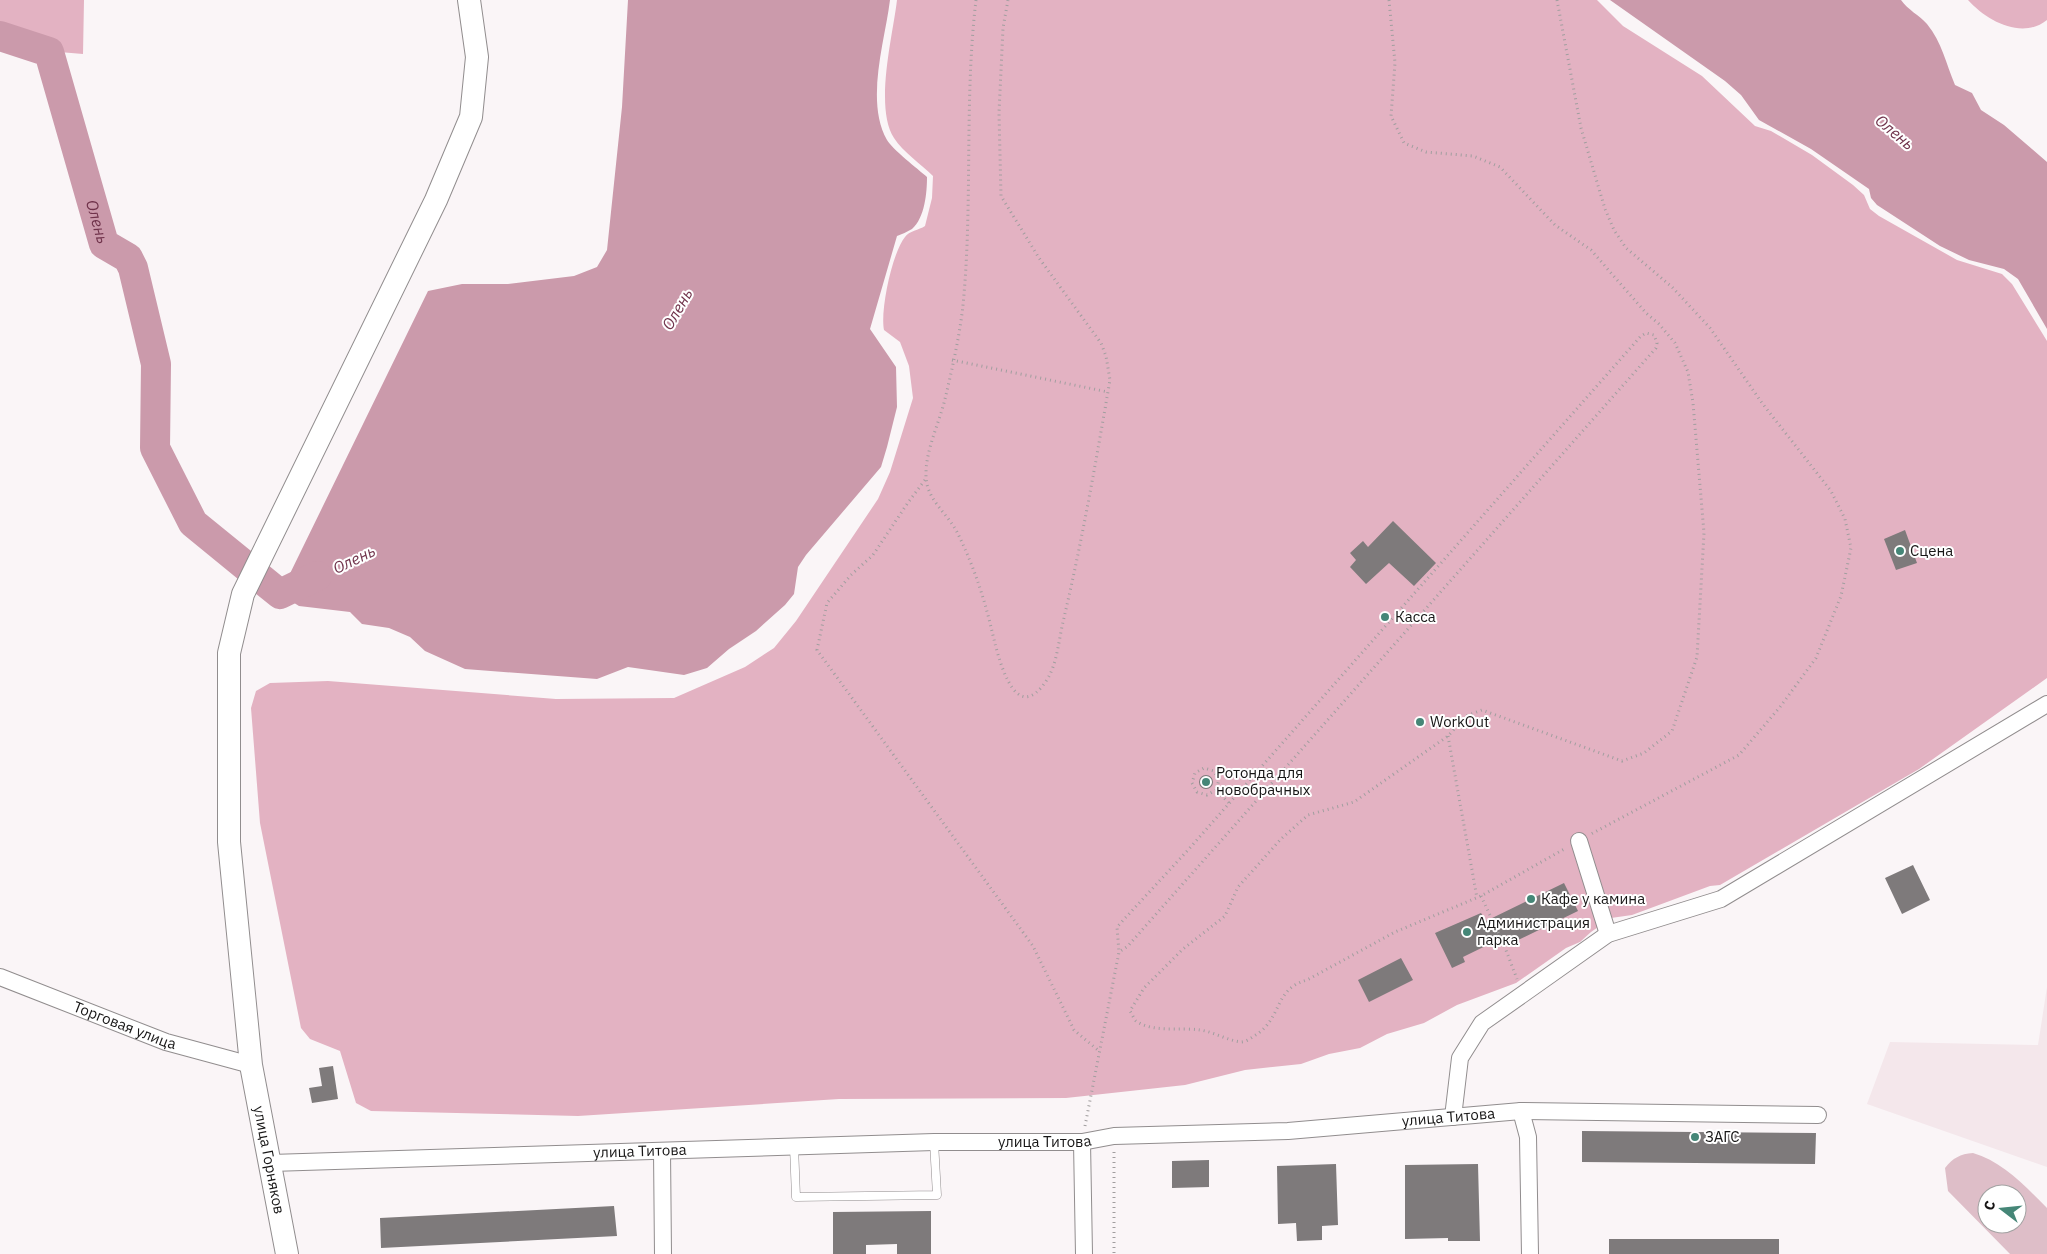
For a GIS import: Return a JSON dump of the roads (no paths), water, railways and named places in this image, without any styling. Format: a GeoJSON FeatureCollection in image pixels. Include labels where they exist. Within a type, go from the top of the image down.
{"type":"FeatureCollection","features":[{"type":"Feature","properties":{"kind":"main road","name":"улица Горняков"},"geometry":{"type":"LineString","coordinates":[[288,1254],[251,1066],[229,842],[229,652],[243,594],[436,200],[470,117],[477,58],[469,0]]}},
{"type":"Feature","properties":{"kind":"street"},"geometry":{"type":"LineString","coordinates":[[1453,1117],[1460,1058],[1482,1023],[1608,934],[1721,899],[2047,704]]}},
{"type":"Feature","properties":{"kind":"street"},"geometry":{"type":"LineString","coordinates":[[1579,841],[1608,934]]}},
{"type":"Feature","properties":{"kind":"street","name":"Торговая улица"},"geometry":{"type":"LineString","coordinates":[[0,977],[166,1042],[251,1066]]}},
{"type":"Feature","properties":{"kind":"street"},"geometry":{"type":"LineString","coordinates":[[1521,1111],[1528,1137],[1530,1254]]}},
{"type":"Feature","properties":{"kind":"street","name":"улица Титова"},"geometry":{"type":"LineString","coordinates":[[270,1163],[934,1142],[1082,1142],[1114,1136],[1288,1131],[1521,1111],[1818,1116]]}},
{"type":"Feature","properties":{"kind":"street"},"geometry":{"type":"LineString","coordinates":[[1082,1142],[1084,1254]]}},
{"type":"Feature","properties":{"kind":"street"},"geometry":{"type":"LineString","coordinates":[[662,1152],[663,1254]]}},
{"type":"Feature","properties":{"kind":"lane"},"geometry":{"type":"LineString","coordinates":[[794,1146],[796,1197],[937,1195],[934,1142]]}},
{"type":"Feature","properties":{"kind":"water"},"geometry":{"type":"Polygon","coordinates":[[[628,0],[890,0],[878,71],[877,107],[887,140],[899,154],[927,177],[927,183],[926,197],[920,218],[912,229],[897,236],[870,329],[896,367],[897,407],[881,467],[806,555],[798,567],[794,594],[785,605],[756,631],[729,649],[707,668],[684,675],[628,667],[597,679],[465,669],[425,651],[410,637],[389,628],[362,624],[350,612],[299,606],[280,594],[428,291],[462,284],[508,284],[574,276],[597,267],[607,250],[622,107],[628,0]]]}},
{"type":"Feature","properties":{"kind":"water"},"geometry":{"type":"Polygon","coordinates":[[[1610,0],[1901,0],[1932,31],[1955,85],[1972,93],[1981,110],[2004,125],[2047,162],[2047,329],[2018,279],[2004,269],[1969,260],[1940,246],[1877,205],[1871,198],[1869,189],[1811,149],[1759,120],[1741,95],[1725,81],[1610,0]]]}},
{"type":"Feature","properties":{"kind":"waterway","name":"Олень"},"geometry":{"type":"LineString","coordinates":[[0,36],[49,52],[104,244],[128,258],[133,268],[156,364],[155,448],[193,523],[280,594],[317,576]]}},
{"type":"Feature","properties":{"kind":"place","name":"Сцена"},"geometry":{"type":"Point","coordinates":[1900,551]}},
{"type":"Feature","properties":{"kind":"place","name":"Касса"},"geometry":{"type":"Point","coordinates":[1385,617]}},
{"type":"Feature","properties":{"kind":"place","name":"WorkOut"},"geometry":{"type":"Point","coordinates":[1420,722]}},
{"type":"Feature","properties":{"kind":"place","name":"Ротонда для новобрачных"},"geometry":{"type":"Point","coordinates":[1206,782]}},
{"type":"Feature","properties":{"kind":"place","name":"Кафе у камина"},"geometry":{"type":"Point","coordinates":[1531,899]}},
{"type":"Feature","properties":{"kind":"place","name":"Администрация парка"},"geometry":{"type":"Point","coordinates":[1467,932]}},
{"type":"Feature","properties":{"kind":"place","name":"ЗАГС"},"geometry":{"type":"Point","coordinates":[1695,1137]}}]}
